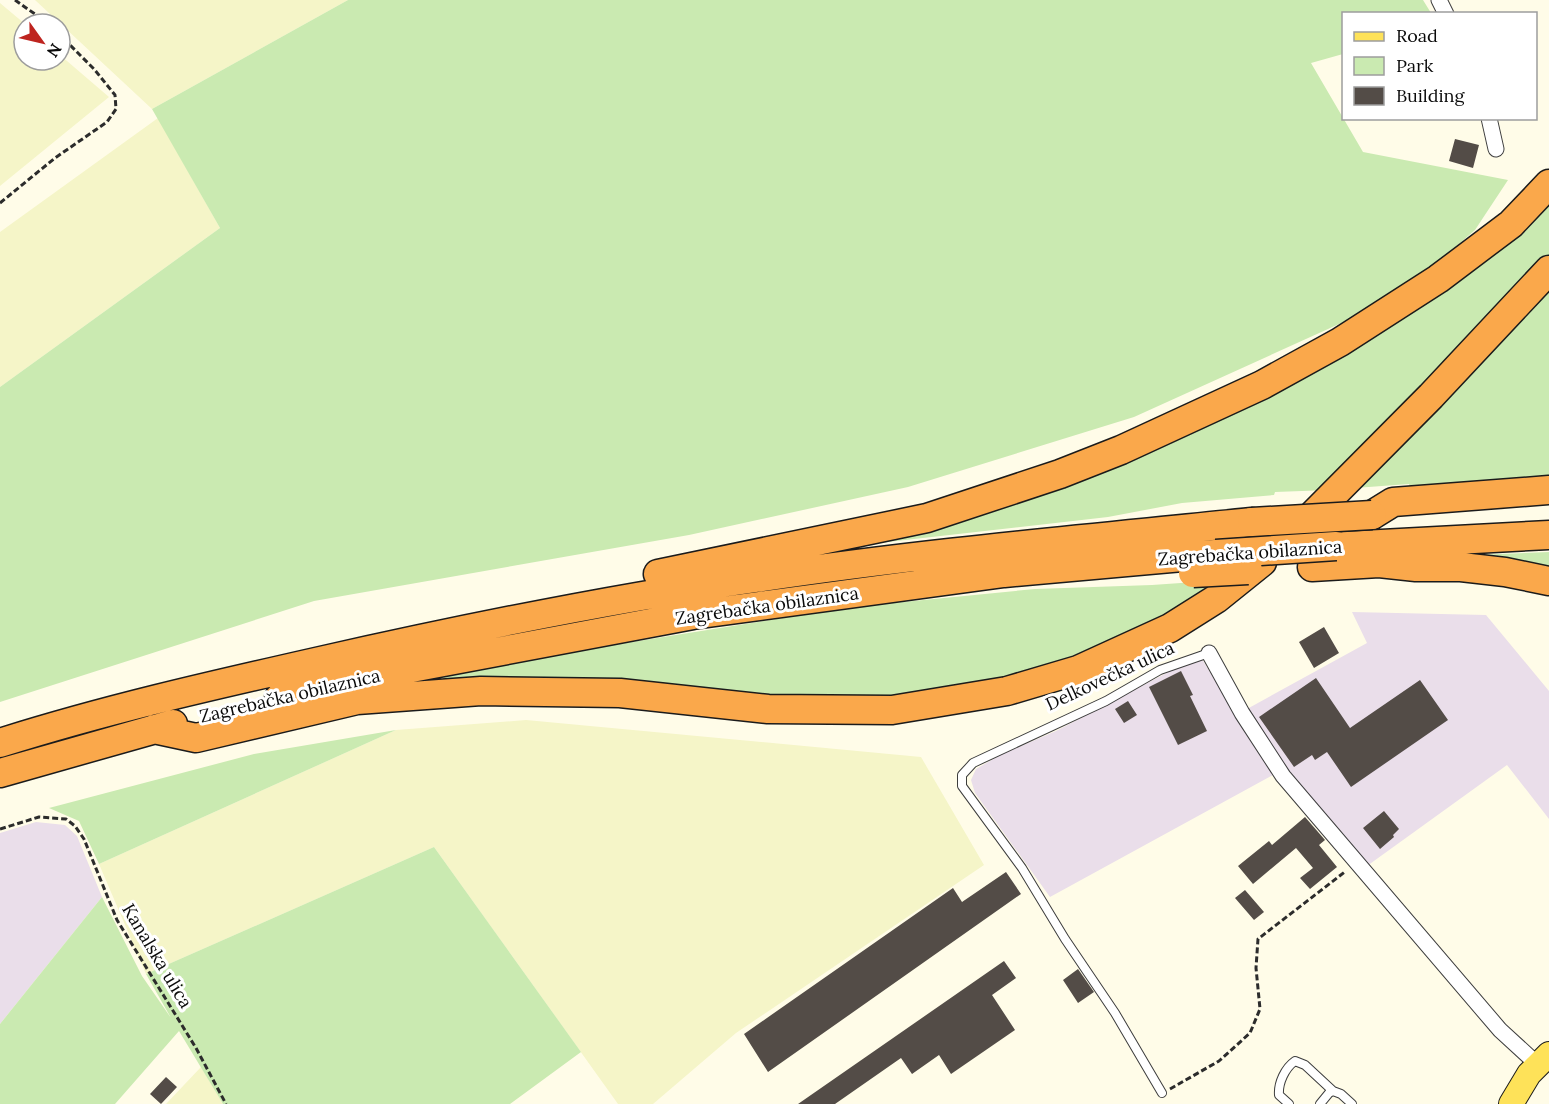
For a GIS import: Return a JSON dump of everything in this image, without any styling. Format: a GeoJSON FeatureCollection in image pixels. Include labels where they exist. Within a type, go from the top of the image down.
{"type":"FeatureCollection","features":[{"type":"Feature","properties":{"kind":"highway"},"geometry":{"type":"LineString","coordinates":[[429,636],[466,610],[696,567],[927,518],[1060,474],[1121,450],[1262,385],[1340,342],[1438,279],[1511,224],[1549,184]]}},
{"type":"Feature","properties":{"kind":"highway"},"geometry":{"type":"LineString","coordinates":[[154,729],[196,738],[357,700],[481,691],[620,693],[768,709],[892,710],[1007,691],[1078,670],[1170,628],[1216,599],[1281,548],[1431,396],[1549,270]]}},
{"type":"Feature","properties":{"kind":"highway"},"geometry":{"type":"LineString","coordinates":[[1372,515],[1393,502],[1549,490]]}},
{"type":"Feature","properties":{"kind":"highway","name":"Zagrebačka obilaznica"},"geometry":{"type":"LineString","coordinates":[[0,743],[42,729],[194,689],[429,636],[758,577],[938,553],[1252,522],[1549,508]]}},
{"type":"Feature","properties":{"kind":"highway","name":"Zagrebačka obilaznica"},"geometry":{"type":"LineString","coordinates":[[0,773],[154,729],[358,678],[693,615],[1004,573],[1216,554],[1549,535]]}},
{"type":"Feature","properties":{"kind":"highway"},"geometry":{"type":"LineString","coordinates":[[1150,560],[1193,573],[1378,563],[1416,567],[1461,567],[1504,572],[1549,581]]}},
{"type":"Feature","properties":{"kind":"main road"},"geometry":{"type":"LineString","coordinates":[[1511,1104],[1522,1084],[1543,1059]]}},
{"type":"Feature","properties":{"kind":"street"},"geometry":{"type":"LineString","coordinates":[[1489,120],[1496,149]]}},
{"type":"Feature","properties":{"kind":"street","name":"Delkovečka ulica"},"geometry":{"type":"LineString","coordinates":[[1209,653],[1242,713],[1282,776],[1500,1030],[1543,1059]]}},
{"type":"Feature","properties":{"kind":"lane","name":"Delkovečka ulica"},"geometry":{"type":"LineString","coordinates":[[1162,1093],[1115,1013],[1065,939],[1022,868],[962,786],[962,775],[973,763],[1106,701],[1160,670],[1209,653]]}},
{"type":"Feature","properties":{"kind":"lane"},"geometry":{"type":"LineString","coordinates":[[1289,1104],[1279,1095],[1278,1086],[1289,1065],[1295,1061],[1305,1065],[1333,1091],[1341,1094],[1352,1104]]}},
{"type":"Feature","properties":{"kind":"lane"},"geometry":{"type":"LineString","coordinates":[[1320,1104],[1333,1091]]}},
{"type":"Feature","properties":{"kind":"path"},"geometry":{"type":"LineString","coordinates":[[15,0],[32,12]]}},
{"type":"Feature","properties":{"kind":"path"},"geometry":{"type":"LineString","coordinates":[[0,202],[55,158],[107,122],[116,109],[115,95],[72,47]]}},
{"type":"Feature","properties":{"kind":"path","name":"Kanalska ulica"},"geometry":{"type":"LineString","coordinates":[[0,829],[39,817],[66,819],[75,826],[84,839],[117,920],[196,1048],[226,1104]]}},
{"type":"Feature","properties":{"kind":"path"},"geometry":{"type":"LineString","coordinates":[[1162,1093],[1219,1061],[1250,1034],[1260,1009],[1256,968],[1258,939],[1357,863]]}},
{"type":"Feature","properties":{"kind":"shaded area"},"geometry":{"type":"Polygon","coordinates":[[[1352,612],[1486,615],[1549,691],[1549,819],[1507,765],[1367,866],[1292,775],[1262,735],[1247,709],[1367,643],[1352,612]]]}},
{"type":"Feature","properties":{"kind":"shaded area"},"geometry":{"type":"Polygon","coordinates":[[[1202,659],[1273,775],[1050,897],[975,793],[971,780],[976,769],[1000,755],[1056,731],[1176,668],[1202,659]]]}},
{"type":"Feature","properties":{"kind":"shaded area"},"geometry":{"type":"Polygon","coordinates":[[[36,822],[65,825],[77,836],[102,897],[0,1024],[0,833],[36,822]]]}},
{"type":"Feature","properties":{"kind":"green space"},"geometry":{"type":"Polygon","coordinates":[[[35,0],[348,0],[152,109],[72,34],[72,12],[48,12],[35,0]]]}},
{"type":"Feature","properties":{"kind":"green space"},"geometry":{"type":"Polygon","coordinates":[[[348,0],[1423,0],[1430,12],[1342,12],[1342,54],[1311,63],[1342,116],[1342,120],[1344,120],[1363,152],[1508,180],[1475,230],[1422,276],[1359,315],[1134,417],[908,487],[689,535],[314,601],[0,702],[0,387],[220,228],[152,109],[348,0]]]}},
{"type":"Feature","properties":{"kind":"green space"},"geometry":{"type":"Polygon","coordinates":[[[0,3],[12,13],[12,72],[72,72],[72,65],[109,97],[0,186],[0,3]]]}},
{"type":"Feature","properties":{"kind":"green space"},"geometry":{"type":"Polygon","coordinates":[[[158,118],[220,228],[0,387],[0,232],[158,118]]]}},
{"type":"Feature","properties":{"kind":"green space"},"geometry":{"type":"Polygon","coordinates":[[[1549,198],[1549,257],[1329,490],[1275,492],[1274,495],[1182,503],[1108,517],[852,546],[1164,442],[1549,198]]]}},
{"type":"Feature","properties":{"kind":"green space"},"geometry":{"type":"Polygon","coordinates":[[[1549,282],[1549,481],[1410,487],[1409,484],[1355,488],[1549,282]]]}},
{"type":"Feature","properties":{"kind":"green space"},"geometry":{"type":"Polygon","coordinates":[[[1549,552],[1549,573],[1444,556],[1549,552]]]}},
{"type":"Feature","properties":{"kind":"green space"},"geometry":{"type":"Polygon","coordinates":[[[1224,580],[1175,613],[1044,671],[886,700],[441,680],[444,677],[463,673],[613,645],[852,607],[1035,589],[1224,580]]]}},
{"type":"Feature","properties":{"kind":"green space"},"geometry":{"type":"Polygon","coordinates":[[[526,720],[921,757],[984,865],[736,1033],[653,1104],[618,1104],[434,847],[146,974],[99,864],[396,730],[526,720]]]}},
{"type":"Feature","properties":{"kind":"green space"},"geometry":{"type":"Polygon","coordinates":[[[396,730],[99,864],[79,821],[49,808],[254,754],[396,730]]]}},
{"type":"Feature","properties":{"kind":"green space"},"geometry":{"type":"Polygon","coordinates":[[[434,847],[581,1052],[510,1104],[223,1104],[179,1031],[115,1104],[0,1104],[0,1024],[102,897],[142,976],[171,1018],[146,974],[434,847]]]}},
{"type":"Feature","properties":{"kind":"green space"},"geometry":{"type":"Polygon","coordinates":[[[201,1067],[223,1104],[166,1104],[201,1067]]]}},
{"type":"Feature","properties":{"kind":"building"},"geometry":{"type":"Polygon","coordinates":[[[1455,139],[1479,145],[1473,168],[1449,161],[1455,139]]]}},
{"type":"Feature","properties":{"kind":"building"},"geometry":{"type":"Polygon","coordinates":[[[1324,627],[1339,653],[1314,668],[1299,642],[1324,627]]]}},
{"type":"Feature","properties":{"kind":"building"},"geometry":{"type":"Polygon","coordinates":[[[1181,671],[1207,731],[1178,745],[1149,687],[1181,671]]]}},
{"type":"Feature","properties":{"kind":"building"},"geometry":{"type":"Polygon","coordinates":[[[1316,678],[1350,728],[1420,680],[1448,720],[1351,787],[1327,752],[1315,760],[1312,755],[1294,767],[1259,717],[1316,678]]]}},
{"type":"Feature","properties":{"kind":"building"},"geometry":{"type":"Polygon","coordinates":[[[1128,701],[1137,715],[1124,723],[1115,709],[1128,701]]]}},
{"type":"Feature","properties":{"kind":"building"},"geometry":{"type":"Polygon","coordinates":[[[1384,811],[1399,829],[1393,835],[1394,837],[1380,849],[1363,828],[1384,811]]]}},
{"type":"Feature","properties":{"kind":"building"},"geometry":{"type":"Polygon","coordinates":[[[1305,817],[1325,840],[1319,845],[1337,867],[1310,889],[1300,878],[1313,868],[1296,848],[1253,884],[1238,866],[1269,841],[1272,845],[1305,817]]]}},
{"type":"Feature","properties":{"kind":"building"},"geometry":{"type":"Polygon","coordinates":[[[1006,872],[1021,894],[768,1072],[744,1034],[953,888],[962,902],[1006,872]]]}},
{"type":"Feature","properties":{"kind":"building"},"geometry":{"type":"Polygon","coordinates":[[[1245,890],[1264,912],[1254,920],[1235,898],[1245,890]]]}},
{"type":"Feature","properties":{"kind":"building"},"geometry":{"type":"Polygon","coordinates":[[[1004,961],[1016,978],[992,995],[1015,1030],[951,1074],[939,1055],[912,1074],[901,1058],[835,1104],[798,1104],[1004,961]]]}},
{"type":"Feature","properties":{"kind":"building"},"geometry":{"type":"Polygon","coordinates":[[[1078,969],[1094,992],[1078,1003],[1063,980],[1078,969]]]}},
{"type":"Feature","properties":{"kind":"building"},"geometry":{"type":"Polygon","coordinates":[[[166,1077],[177,1087],[161,1104],[150,1094],[166,1077]]]}}]}
